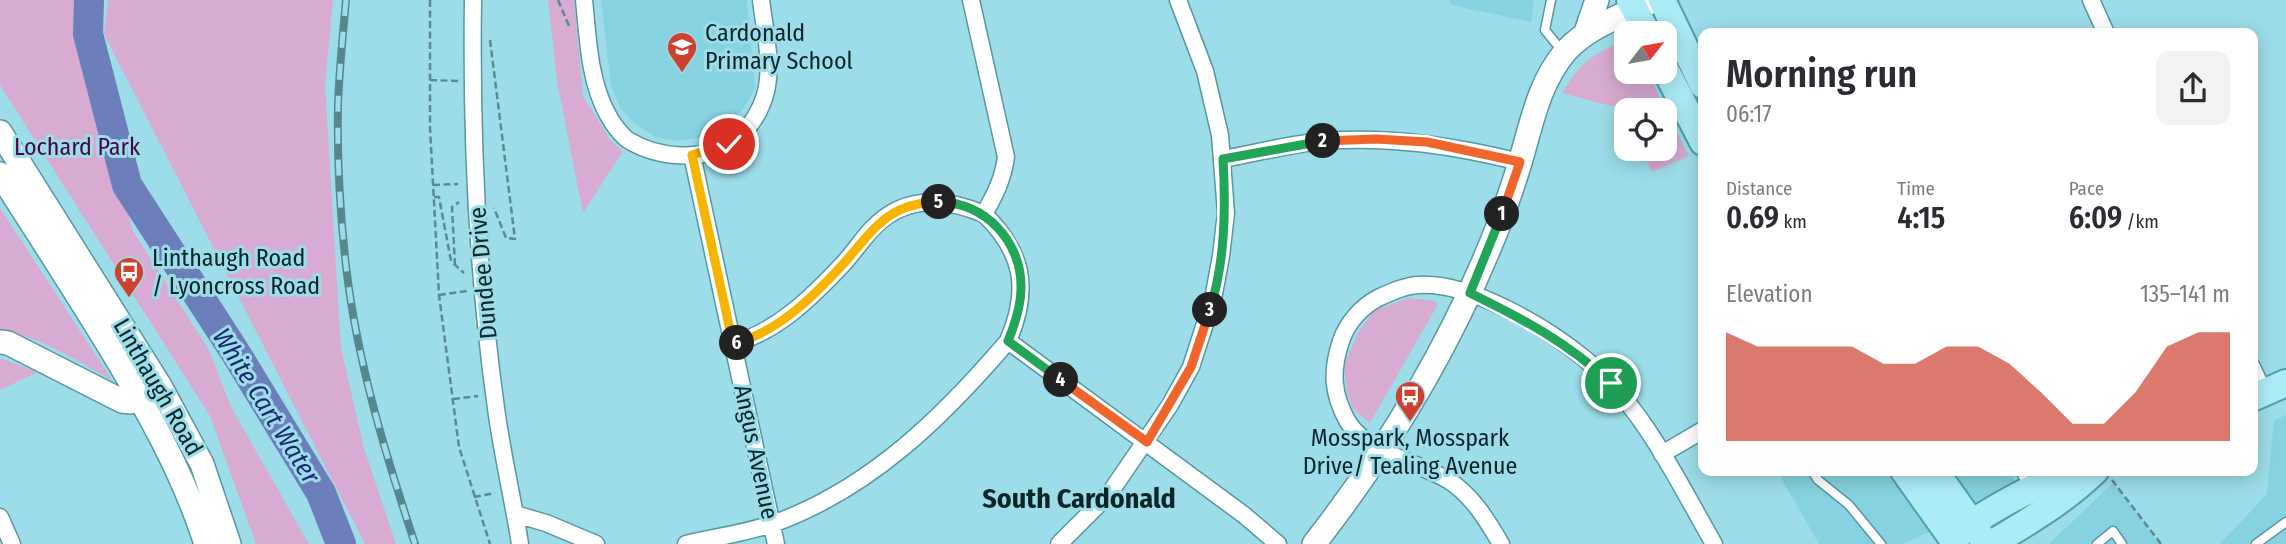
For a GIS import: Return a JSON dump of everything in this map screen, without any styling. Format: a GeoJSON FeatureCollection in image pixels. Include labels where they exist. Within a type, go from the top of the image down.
{"type":"FeatureCollection","features":[{"type":"Feature","properties":{"kind":"main road"},"geometry":{"type":"LineString","coordinates":[[1662,0],[1698,75]]}},
{"type":"Feature","properties":{"kind":"main road"},"geometry":{"type":"LineString","coordinates":[[1672,84],[1698,133]]}},
{"type":"Feature","properties":{"kind":"main road"},"geometry":{"type":"LineString","coordinates":[[1909,476],[1974,539]]}},
{"type":"Feature","properties":{"kind":"main road"},"geometry":{"type":"LineString","coordinates":[[1938,476],[1974,539]]}},
{"type":"Feature","properties":{"kind":"main road"},"geometry":{"type":"LineString","coordinates":[[1974,539],[1996,510],[2061,476]]}},
{"type":"Feature","properties":{"kind":"main road"},"geometry":{"type":"LineString","coordinates":[[1974,539],[2031,492],[2076,489],[2090,476]]}},
{"type":"Feature","properties":{"kind":"main road"},"geometry":{"type":"LineString","coordinates":[[2028,544],[2031,492]]}},
{"type":"Feature","properties":{"kind":"street","name":"Dundee Drive"},"geometry":{"type":"LineString","coordinates":[[473,0],[472,75],[482,279],[496,409],[520,544]]}},
{"type":"Feature","properties":{"kind":"street"},"geometry":{"type":"LineString","coordinates":[[584,0],[591,61],[598,93],[608,116],[626,139],[650,150],[673,155],[692,155],[729,144],[744,132],[761,106],[770,79],[761,0]]}},
{"type":"Feature","properties":{"kind":"street"},"geometry":{"type":"LineString","coordinates":[[971,0],[1006,157],[997,192],[984,214]]}},
{"type":"Feature","properties":{"kind":"street"},"geometry":{"type":"LineString","coordinates":[[1586,32],[1597,0]]}},
{"type":"Feature","properties":{"kind":"street"},"geometry":{"type":"LineString","coordinates":[[2091,0],[2104,28]]}},
{"type":"Feature","properties":{"kind":"street"},"geometry":{"type":"LineString","coordinates":[[1059,544],[1109,494],[1147,442],[1191,367],[1213,299],[1226,213],[1223,159],[1205,71],[1183,2]]}},
{"type":"Feature","properties":{"kind":"street"},"geometry":{"type":"LineString","coordinates":[[1314,544],[1383,450],[1470,293],[1497,228],[1539,96],[1549,73],[1564,53],[1586,32],[1642,11]]}},
{"type":"Feature","properties":{"kind":"street","name":"Linthaugh Road"},"geometry":{"type":"LineString","coordinates":[[0,132],[8,161],[160,386],[202,464],[229,544]]}},
{"type":"Feature","properties":{"kind":"street"},"geometry":{"type":"LineString","coordinates":[[1223,159],[1322,141],[1376,139],[1427,142],[1520,162]]}},
{"type":"Feature","properties":{"kind":"street","name":"Angus Avenue"},"geometry":{"type":"LineString","coordinates":[[692,155],[776,544]]}},
{"type":"Feature","properties":{"kind":"street","name":"Linthaugh Road"},"geometry":{"type":"LineString","coordinates":[[0,174],[140,398],[184,484],[206,544]]}},
{"type":"Feature","properties":{"kind":"street"},"geometry":{"type":"LineString","coordinates":[[687,544],[771,524],[830,498],[892,457],[955,401],[1008,341],[1019,306],[1021,286],[1012,246],[984,214],[960,204],[944,201],[922,202],[899,209],[872,229],[826,281],[789,315],[751,339],[733,344]]}},
{"type":"Feature","properties":{"kind":"street"},"geometry":{"type":"LineString","coordinates":[[1502,544],[1480,509],[1449,481],[1383,450],[1354,429],[1340,402],[1333,377],[1343,336],[1354,318],[1370,302],[1392,291],[1418,285],[1447,287],[1470,293],[1524,319],[1585,359],[1611,383],[1631,407],[1662,454],[1714,544]]}},
{"type":"Feature","properties":{"kind":"street"},"geometry":{"type":"LineString","coordinates":[[1008,341],[1147,442],[1278,544]]}},
{"type":"Feature","properties":{"kind":"street"},"geometry":{"type":"LineString","coordinates":[[0,342],[8,343],[122,401],[130,402],[160,386]]}},
{"type":"Feature","properties":{"kind":"street"},"geometry":{"type":"LineString","coordinates":[[1662,454],[1698,433]]}},
{"type":"Feature","properties":{"kind":"street"},"geometry":{"type":"LineString","coordinates":[[515,514],[546,523],[597,544]]}},
{"type":"Feature","properties":{"kind":"street"},"geometry":{"type":"LineString","coordinates":[[0,517],[12,544]]}},
{"type":"Feature","properties":{"kind":"lane"},"geometry":{"type":"LineString","coordinates":[[1551,0],[1545,30],[1564,53]]}},
{"type":"Feature","properties":{"kind":"lane"},"geometry":{"type":"LineString","coordinates":[[1815,476],[1849,505],[1881,544]]}},
{"type":"Feature","properties":{"kind":"lane"},"geometry":{"type":"LineString","coordinates":[[2256,544],[2286,522]]}},
{"type":"Feature","properties":{"kind":"lane"},"geometry":{"type":"LineString","coordinates":[[2097,544],[2113,531],[2122,544]]}},
{"type":"Feature","properties":{"kind":"path"},"geometry":{"type":"LineString","coordinates":[[430,0],[433,185],[439,295],[459,447],[490,544]]}},
{"type":"Feature","properties":{"kind":"path"},"geometry":{"type":"LineString","coordinates":[[455,265],[452,207],[477,193],[494,208],[506,238],[515,239],[491,41]]}},
{"type":"Feature","properties":{"kind":"path"},"geometry":{"type":"LineString","coordinates":[[430,80],[446,81]]}},
{"type":"Feature","properties":{"kind":"path"},"geometry":{"type":"LineString","coordinates":[[433,185],[450,185]]}},
{"type":"Feature","properties":{"kind":"path"},"geometry":{"type":"LineString","coordinates":[[434,197],[439,197],[451,261],[471,279],[482,279]]}},
{"type":"Feature","properties":{"kind":"path"},"geometry":{"type":"LineString","coordinates":[[439,295],[452,293]]}},
{"type":"Feature","properties":{"kind":"path"},"geometry":{"type":"LineString","coordinates":[[453,399],[471,397]]}},
{"type":"Feature","properties":{"kind":"path"},"geometry":{"type":"LineString","coordinates":[[2109,476],[2161,544]]}},
{"type":"Feature","properties":{"kind":"path"},"geometry":{"type":"LineString","coordinates":[[474,497],[486,494]]}},
{"type":"Feature","properties":{"kind":"shaded area","name":"Cardonald Primary School"},"geometry":{"type":"Polygon","coordinates":[[[601,0],[747,0],[755,88],[744,108],[727,126],[700,138],[678,141],[655,137],[634,123],[621,109],[611,85],[601,0]]]}},
{"type":"Feature","properties":{"kind":"shaded area"},"geometry":{"type":"Polygon","coordinates":[[[1449,0],[1534,0],[1531,22],[1451,5],[1449,0]]]}},
{"type":"Feature","properties":{"kind":"shaded area"},"geometry":{"type":"Polygon","coordinates":[[[2286,415],[2286,544],[2220,544],[2267,494],[2274,420],[2286,415]]]}},
{"type":"Feature","properties":{"kind":"shaded area"},"geometry":{"type":"Polygon","coordinates":[[[1780,476],[2012,476],[2020,489],[1903,544],[1819,544],[1780,476]]]}},
{"type":"Feature","properties":{"kind":"shaded area"},"geometry":{"type":"Polygon","coordinates":[[[2113,483],[2159,544],[2049,544],[2113,483]]]}},
{"type":"Feature","properties":{"kind":"green space","name":"Lochard Park"},"geometry":{"type":"Polygon","coordinates":[[[0,0],[83,0],[82,41],[133,231],[209,350],[231,407],[309,544],[256,544],[210,416],[0,85],[0,0]]]}},
{"type":"Feature","properties":{"kind":"green space"},"geometry":{"type":"Polygon","coordinates":[[[108,0],[333,0],[325,84],[341,348],[363,445],[396,544],[365,544],[104,34],[108,0]]]}},
{"type":"Feature","properties":{"kind":"green space"},"geometry":{"type":"Polygon","coordinates":[[[548,0],[574,0],[583,96],[611,141],[623,151],[583,213],[557,81],[548,0]]]}},
{"type":"Feature","properties":{"kind":"green space"},"geometry":{"type":"Polygon","coordinates":[[[1614,45],[1614,84],[1653,84],[1660,98],[1614,98],[1614,107],[1562,93],[1586,62],[1614,45]]]}},
{"type":"Feature","properties":{"kind":"green space"},"geometry":{"type":"Polygon","coordinates":[[[1677,132],[1689,156],[1652,172],[1647,161],[1677,161],[1677,132]]]}},
{"type":"Feature","properties":{"kind":"green space"},"geometry":{"type":"Polygon","coordinates":[[[0,208],[112,380],[44,344],[0,331],[0,208]]]}},
{"type":"Feature","properties":{"kind":"green space"},"geometry":{"type":"Polygon","coordinates":[[[1408,298],[1435,301],[1437,306],[1370,423],[1353,409],[1347,392],[1344,365],[1358,333],[1374,311],[1408,298]]]}},
{"type":"Feature","properties":{"kind":"green space"},"geometry":{"type":"Polygon","coordinates":[[[0,358],[38,372],[0,390],[0,358]]]}},
{"type":"Feature","properties":{"kind":"waterway","name":"White Cart Water"},"geometry":{"type":"LineString","coordinates":[[89,0],[88,34],[127,185],[235,352],[321,493],[341,544]]}},
{"type":"Feature","properties":{"kind":"railway"},"geometry":{"type":"LineString","coordinates":[[346,0],[338,126],[339,186],[346,266],[357,337],[373,406],[415,544]]}},
{"type":"Feature","properties":{"kind":"place","name":"Cardonald Primary School"},"geometry":{"type":"Point","coordinates":[682,74]}},
{"type":"Feature","properties":{"kind":"place","name":"Linthaugh Road / Lyoncross Road"},"geometry":{"type":"Point","coordinates":[129,299]}},
{"type":"Feature","properties":{"kind":"place","name":"Mosspark, Mosspark Drive/ Tealing Avenue"},"geometry":{"type":"Point","coordinates":[1410,423]}},
{"type":"Feature","properties":{"kind":"district","name":"South Cardonald"},"geometry":{"type":"Point","coordinates":[1079,498]}},
{"type":"Feature","properties":{"kind":"route"},"geometry":{"type":"LineString","coordinates":[[729,144],[692,155],[733,344],[751,339],[783,320],[845,262],[885,217],[899,209],[922,202],[944,201],[960,204],[984,214],[1012,246],[1021,286],[1019,306],[1008,341],[1147,442],[1191,367],[1213,299],[1226,213],[1223,159],[1322,141],[1376,139],[1427,142],[1520,162],[1470,293],[1524,319],[1560,341],[1611,383]]}}]}
